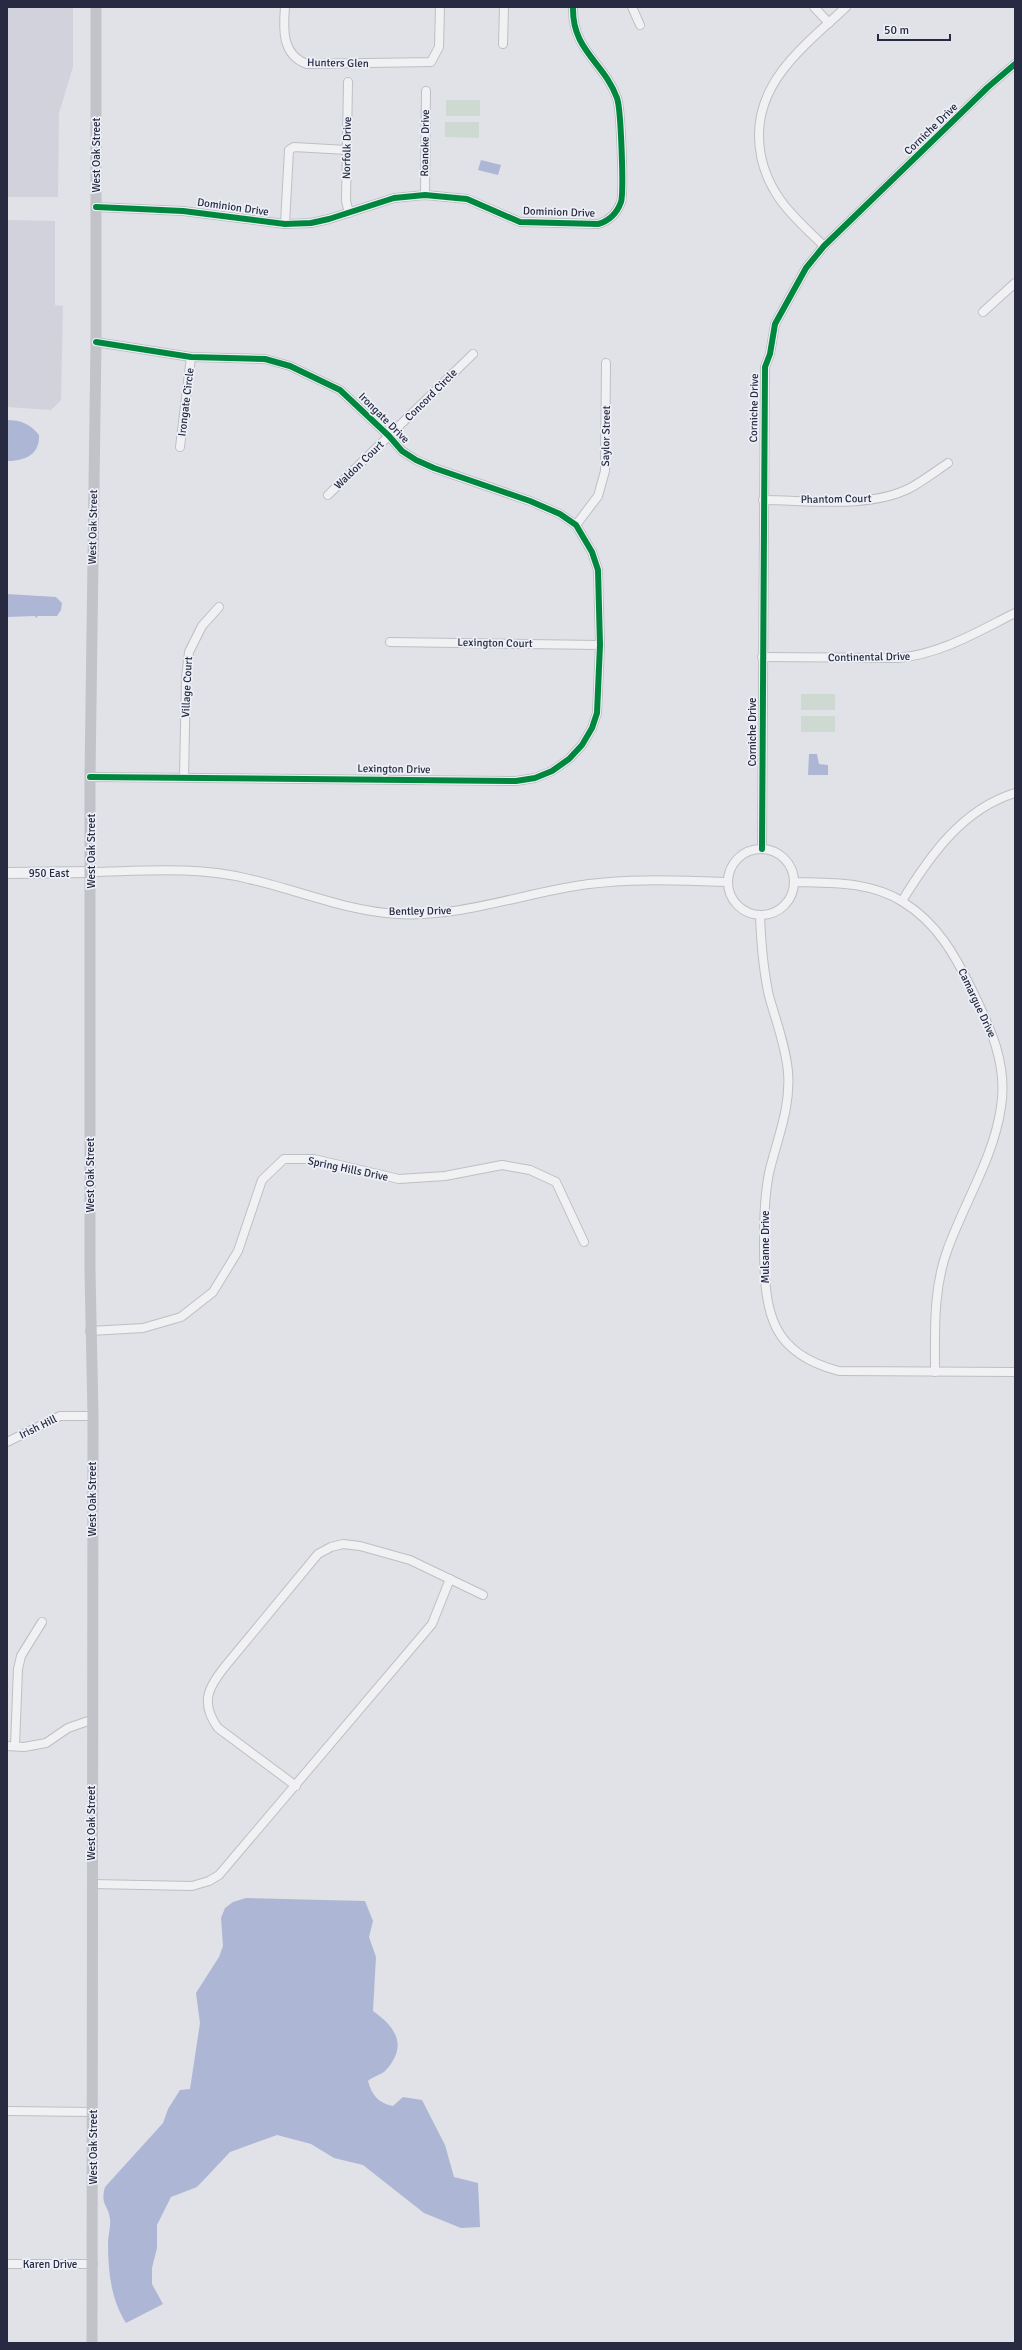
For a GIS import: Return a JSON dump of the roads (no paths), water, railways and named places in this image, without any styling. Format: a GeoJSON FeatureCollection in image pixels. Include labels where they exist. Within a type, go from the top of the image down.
{"type":"FeatureCollection","features":[{"type":"Feature","properties":{"kind":"main road","name":"West Oak Street"},"geometry":{"type":"LineString","coordinates":[[92,2343],[93,2112],[91,1720],[93,1416],[90,1331],[90,777],[96,342],[96,7]]}},
{"type":"Feature","properties":{"kind":"street","name":"Hunters Glen"},"geometry":{"type":"LineString","coordinates":[[285,7],[283,22],[287,49],[299,61],[307,64],[428,64],[435,58],[439,47],[440,7]]}},
{"type":"Feature","properties":{"kind":"street"},"geometry":{"type":"LineString","coordinates":[[503,44],[504,7]]}},
{"type":"Feature","properties":{"kind":"street","name":"Dominion Drive"},"geometry":{"type":"LineString","coordinates":[[96,207],[183,210],[285,224],[311,223],[349,213],[394,198],[425,195],[468,199],[520,222],[598,224],[605,222],[615,213],[621,200],[620,117],[617,99],[611,86],[578,40],[572,20],[573,7]]}},
{"type":"Feature","properties":{"kind":"street"},"geometry":{"type":"LineString","coordinates":[[632,7],[640,25]]}},
{"type":"Feature","properties":{"kind":"street"},"geometry":{"type":"LineString","coordinates":[[814,7],[829,23]]}},
{"type":"Feature","properties":{"kind":"street"},"geometry":{"type":"LineString","coordinates":[[824,246],[786,207],[774,190],[760,157],[759,127],[764,102],[777,76],[788,62],[846,7]]}},
{"type":"Feature","properties":{"kind":"street","name":"Corniche Drive"},"geometry":{"type":"LineString","coordinates":[[762,849],[765,368],[770,354],[774,324],[806,268],[824,246],[988,87],[1015,64]]}},
{"type":"Feature","properties":{"kind":"street","name":"Norfolk Drive"},"geometry":{"type":"LineString","coordinates":[[348,82],[346,201],[349,213]]}},
{"type":"Feature","properties":{"kind":"street","name":"Roanoke Drive"},"geometry":{"type":"LineString","coordinates":[[425,195],[426,91]]}},
{"type":"Feature","properties":{"kind":"street"},"geometry":{"type":"LineString","coordinates":[[285,224],[289,150],[294,147],[347,150]]}},
{"type":"Feature","properties":{"kind":"street"},"geometry":{"type":"LineString","coordinates":[[983,312],[1015,283]]}},
{"type":"Feature","properties":{"kind":"street","name":"Irongate Drive"},"geometry":{"type":"LineString","coordinates":[[96,342],[191,357],[265,359],[290,366],[340,390],[389,436],[402,451],[428,465],[530,501],[560,514],[576,526],[592,552],[598,570],[600,588],[600,645]]}},
{"type":"Feature","properties":{"kind":"street","name":"Concord Circle"},"geometry":{"type":"LineString","coordinates":[[389,436],[473,354]]}},
{"type":"Feature","properties":{"kind":"street","name":"Irongate Circle"},"geometry":{"type":"LineString","coordinates":[[180,447],[191,357]]}},
{"type":"Feature","properties":{"kind":"street","name":"Saylor Street"},"geometry":{"type":"LineString","coordinates":[[576,526],[598,496],[605,471],[606,363]]}},
{"type":"Feature","properties":{"kind":"street","name":"Waldon Court"},"geometry":{"type":"LineString","coordinates":[[328,495],[389,436]]}},
{"type":"Feature","properties":{"kind":"street","name":"Phantom Court"},"geometry":{"type":"LineString","coordinates":[[763,500],[865,501],[888,497],[910,488],[948,462]]}},
{"type":"Feature","properties":{"kind":"street","name":"Village Court"},"geometry":{"type":"LineString","coordinates":[[184,777],[186,678],[189,652],[202,626],[219,607]]}},
{"type":"Feature","properties":{"kind":"street","name":"Continental Drive"},"geometry":{"type":"LineString","coordinates":[[762,657],[898,658],[917,656],[956,643],[1015,613]]}},
{"type":"Feature","properties":{"kind":"street","name":"Lexington Court"},"geometry":{"type":"LineString","coordinates":[[390,642],[600,645]]}},
{"type":"Feature","properties":{"kind":"street","name":"Lexington Drive"},"geometry":{"type":"LineString","coordinates":[[90,777],[516,781],[535,778],[552,771],[569,759],[582,745],[592,728],[599,698],[600,645]]}},
{"type":"Feature","properties":{"kind":"street"},"geometry":{"type":"LineString","coordinates":[[902,901],[920,871],[947,838],[985,807],[1015,793]]}},
{"type":"Feature","properties":{"kind":"street"},"geometry":{"type":"LineString","coordinates":[[762,849],[776,853],[789,865],[794,882],[792,894],[781,908],[775,912],[760,915],[750,914],[737,905],[732,898],[728,882],[732,867],[736,860],[752,850],[762,849]]}},
{"type":"Feature","properties":{"kind":"street","name":"Bentley Drive"},"geometry":{"type":"LineString","coordinates":[[91,872],[193,870],[248,878],[348,906],[398,914],[456,910],[588,884],[618,881],[728,882]]}},
{"type":"Feature","properties":{"kind":"street","name":"950 East"},"geometry":{"type":"LineString","coordinates":[[7,873],[91,872]]}},
{"type":"Feature","properties":{"kind":"street","name":"Camargue Drive"},"geometry":{"type":"LineString","coordinates":[[794,882],[856,885],[902,901],[936,930],[955,955],[990,1026],[1002,1068],[1003,1088],[999,1120],[992,1144],[952,1238],[938,1282],[935,1314],[935,1372]]}},
{"type":"Feature","properties":{"kind":"street","name":"Mulsanne Drive"},"geometry":{"type":"LineString","coordinates":[[760,915],[764,967],[788,1072],[786,1112],[769,1172],[764,1216],[766,1296],[773,1324],[798,1354],[823,1367],[856,1372],[1015,1372]]}},
{"type":"Feature","properties":{"kind":"street","name":"Spring Hills Drive"},"geometry":{"type":"LineString","coordinates":[[90,1331],[143,1328],[181,1317],[213,1292],[238,1251],[262,1180],[284,1159],[314,1159],[399,1179],[445,1176],[502,1165],[530,1170],[556,1182],[584,1242]]}},
{"type":"Feature","properties":{"kind":"street","name":"Irish Hill"},"geometry":{"type":"LineString","coordinates":[[7,1442],[60,1416],[93,1416]]}},
{"type":"Feature","properties":{"kind":"street"},"geometry":{"type":"LineString","coordinates":[[296,1786],[218,1728],[211,1718],[208,1706],[208,1692],[214,1680],[318,1554],[331,1547],[343,1544],[360,1546],[410,1560],[483,1595]]}},
{"type":"Feature","properties":{"kind":"street"},"geometry":{"type":"LineString","coordinates":[[92,1884],[192,1886],[209,1881],[219,1875],[432,1624],[450,1579]]}},
{"type":"Feature","properties":{"kind":"street"},"geometry":{"type":"LineString","coordinates":[[42,1622],[21,1656],[18,1669],[11,1746],[46,1743],[68,1728],[91,1720]]}},
{"type":"Feature","properties":{"kind":"street"},"geometry":{"type":"LineString","coordinates":[[7,2111],[93,2112]]}},
{"type":"Feature","properties":{"kind":"street","name":"Karen Drive"},"geometry":{"type":"LineString","coordinates":[[7,2264],[93,2264]]}},
{"type":"Feature","properties":{"kind":"water"},"geometry":{"type":"Polygon","coordinates":[[[481,160],[501,165],[498,175],[478,170],[481,160]]]}},
{"type":"Feature","properties":{"kind":"water"},"geometry":{"type":"Polygon","coordinates":[[[7,420],[25,423],[39,435],[37,448],[30,456],[19,460],[7,461],[7,420]]]}},
{"type":"Feature","properties":{"kind":"water"},"geometry":{"type":"Polygon","coordinates":[[[7,594],[56,597],[62,603],[61,610],[57,616],[38,616],[36,618],[35,616],[7,617],[7,594]]]}},
{"type":"Feature","properties":{"kind":"water"},"geometry":{"type":"Polygon","coordinates":[[[809,754],[817,754],[819,764],[828,765],[828,775],[808,775],[809,754]]]}},
{"type":"Feature","properties":{"kind":"water"},"geometry":{"type":"Polygon","coordinates":[[[246,1898],[365,1901],[373,1921],[369,1937],[376,1957],[373,2011],[393,2030],[398,2045],[393,2061],[384,2072],[368,2081],[376,2098],[388,2105],[393,2106],[403,2097],[422,2100],[445,2145],[454,2177],[478,2183],[480,2227],[461,2228],[424,2213],[363,2165],[334,2158],[311,2144],[277,2135],[230,2152],[197,2187],[171,2197],[157,2225],[157,2248],[152,2268],[152,2284],[163,2304],[126,2323],[117,2305],[111,2285],[108,2243],[110,2222],[109,2214],[103,2198],[105,2187],[163,2123],[168,2109],[180,2090],[190,2089],[200,2023],[196,1993],[219,1957],[223,1946],[221,1918],[225,1908],[233,1902],[246,1898]]]}}]}
